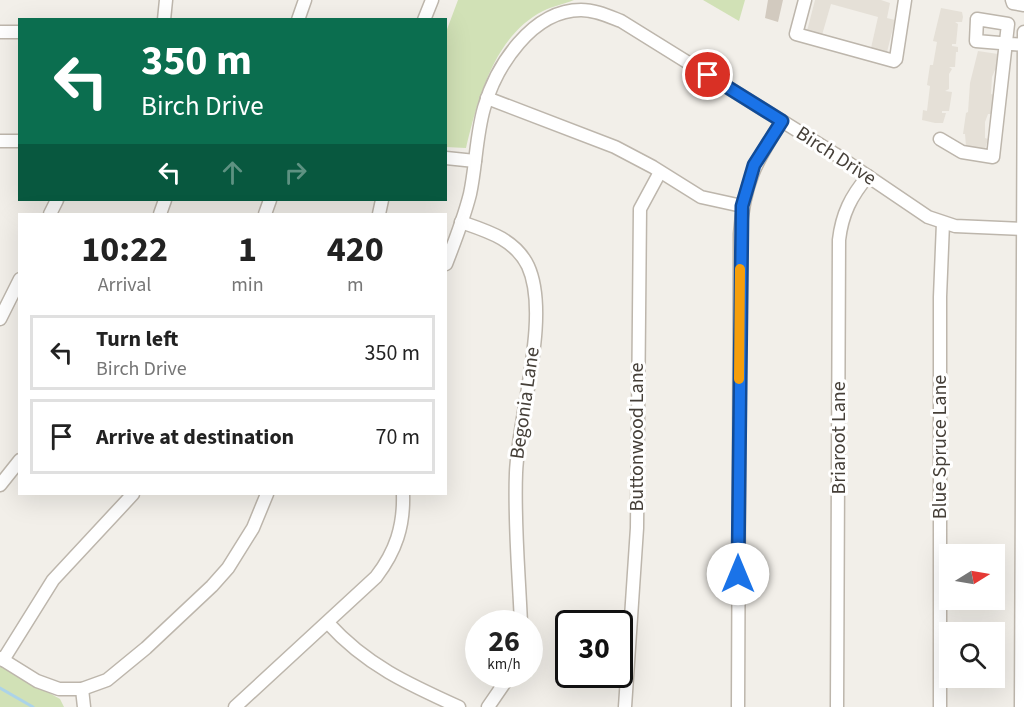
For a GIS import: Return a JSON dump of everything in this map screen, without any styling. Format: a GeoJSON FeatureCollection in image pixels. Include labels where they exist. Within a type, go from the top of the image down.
{"type":"FeatureCollection","features":[{"type":"Feature","properties":{"kind":"street"},"geometry":{"type":"LineString","coordinates":[[164,18],[166,0]]}},
{"type":"Feature","properties":{"kind":"street"},"geometry":{"type":"LineString","coordinates":[[299,18],[304,0]]}},
{"type":"Feature","properties":{"kind":"street"},"geometry":{"type":"LineString","coordinates":[[425,18],[432,0]]}},
{"type":"Feature","properties":{"kind":"street"},"geometry":{"type":"LineString","coordinates":[[805,0],[796,34],[894,61],[897,59],[905,0]]}},
{"type":"Feature","properties":{"kind":"street"},"geometry":{"type":"LineString","coordinates":[[1012,0],[1013,3],[1024,5]]}},
{"type":"Feature","properties":{"kind":"street","name":"Birch Drive"},"geometry":{"type":"LineString","coordinates":[[447,261],[469,197],[481,120],[487,98],[505,62],[526,37],[551,17],[582,10],[595,11],[621,21],[868,176],[916,210],[943,223],[974,229],[1023,229]]}},
{"type":"Feature","properties":{"kind":"street"},"geometry":{"type":"LineString","coordinates":[[0,32],[18,32]]}},
{"type":"Feature","properties":{"kind":"street"},"geometry":{"type":"LineString","coordinates":[[1021,707],[1024,32]]}},
{"type":"Feature","properties":{"kind":"street"},"geometry":{"type":"LineString","coordinates":[[940,139],[962,152],[993,157],[1007,45],[1024,45]]}},
{"type":"Feature","properties":{"kind":"street"},"geometry":{"type":"LineString","coordinates":[[487,98],[615,147],[701,197],[742,206]]}},
{"type":"Feature","properties":{"kind":"street"},"geometry":{"type":"LineString","coordinates":[[738,707],[742,206],[754,165],[782,121]]}},
{"type":"Feature","properties":{"kind":"street"},"geometry":{"type":"LineString","coordinates":[[0,141],[18,141]]}},
{"type":"Feature","properties":{"kind":"street"},"geometry":{"type":"LineString","coordinates":[[447,158],[475,161]]}},
{"type":"Feature","properties":{"kind":"street","name":"Buttonwood Lane"},"geometry":{"type":"LineString","coordinates":[[625,707],[637,518],[640,209],[660,172]]}},
{"type":"Feature","properties":{"kind":"street","name":"Briaroot Lane"},"geometry":{"type":"LineString","coordinates":[[837,707],[839,240],[850,199],[868,176]]}},
{"type":"Feature","properties":{"kind":"street","name":"Begonia Lane"},"geometry":{"type":"LineString","coordinates":[[461,222],[508,241],[525,260],[532,281],[533,350],[516,473],[521,610]]}},
{"type":"Feature","properties":{"kind":"street","name":"Blue Spruce Lane"},"geometry":{"type":"LineString","coordinates":[[940,707],[940,297],[943,223]]}},
{"type":"Feature","properties":{"kind":"street"},"geometry":{"type":"LineString","coordinates":[[0,319],[18,283]]}},
{"type":"Feature","properties":{"kind":"street"},"geometry":{"type":"LineString","coordinates":[[0,485],[18,462]]}},
{"type":"Feature","properties":{"kind":"street"},"geometry":{"type":"LineString","coordinates":[[132,495],[52,580],[2,659],[37,681],[70,690],[96,685],[118,672],[213,586],[240,551],[253,528],[267,495]]}},
{"type":"Feature","properties":{"kind":"street"},"geometry":{"type":"LineString","coordinates":[[235,707],[359,595],[386,564],[400,534],[403,495]]}},
{"type":"Feature","properties":{"kind":"street"},"geometry":{"type":"LineString","coordinates":[[328,623],[367,660],[411,685],[459,707]]}},
{"type":"Feature","properties":{"kind":"street"},"geometry":{"type":"LineString","coordinates":[[488,707],[501,688]]}},
{"type":"Feature","properties":{"kind":"street"},"geometry":{"type":"LineString","coordinates":[[82,689],[84,707]]}},
{"type":"Feature","properties":{"kind":"shaded area"},"geometry":{"type":"Polygon","coordinates":[[[815,0],[881,0],[890,3],[887,18],[895,20],[887,52],[871,48],[878,17],[831,4],[822,35],[807,31],[815,0]]]}},
{"type":"Feature","properties":{"kind":"shaded area"},"geometry":{"type":"Polygon","coordinates":[[[941,8],[962,12],[963,17],[962,22],[955,22],[958,24],[956,44],[952,46],[958,47],[958,52],[956,52],[955,67],[949,67],[952,69],[949,74],[949,89],[945,91],[952,92],[949,111],[942,111],[946,113],[943,123],[935,123],[922,120],[923,110],[927,111],[930,86],[927,85],[930,65],[933,65],[937,42],[933,41],[941,8]]]}},
{"type":"Feature","properties":{"kind":"shaded area"},"geometry":{"type":"Polygon","coordinates":[[[978,51],[998,54],[997,70],[992,77],[991,94],[994,95],[991,114],[988,114],[985,122],[985,138],[988,139],[985,149],[966,146],[965,134],[963,134],[968,112],[970,83],[978,51]]]}},
{"type":"Feature","properties":{"kind":"green space"},"geometry":{"type":"Polygon","coordinates":[[[458,0],[574,0],[543,11],[526,22],[500,52],[476,109],[466,148],[447,147],[447,29],[458,0]]]}},
{"type":"Feature","properties":{"kind":"green space"},"geometry":{"type":"Polygon","coordinates":[[[703,0],[745,0],[739,21],[703,0]]]}},
{"type":"Feature","properties":{"kind":"green space"},"geometry":{"type":"Polygon","coordinates":[[[0,665],[60,699],[64,707],[0,707],[0,665]]]}},
{"type":"Feature","properties":{"kind":"building"},"geometry":{"type":"Polygon","coordinates":[[[768,0],[783,0],[778,22],[765,18],[768,0]]]}},
{"type":"Feature","properties":{"kind":"waterway"},"geometry":{"type":"LineString","coordinates":[[0,688],[33,707]]}},
{"type":"Feature","properties":{"kind":"slow traffic"},"geometry":{"type":"LineString","coordinates":[[739,379],[740,269]]}},
{"type":"Feature","properties":{"kind":"route"},"geometry":{"type":"LineString","coordinates":[[708,75],[782,121],[754,165],[748,179],[742,206],[738,574]]}}]}
